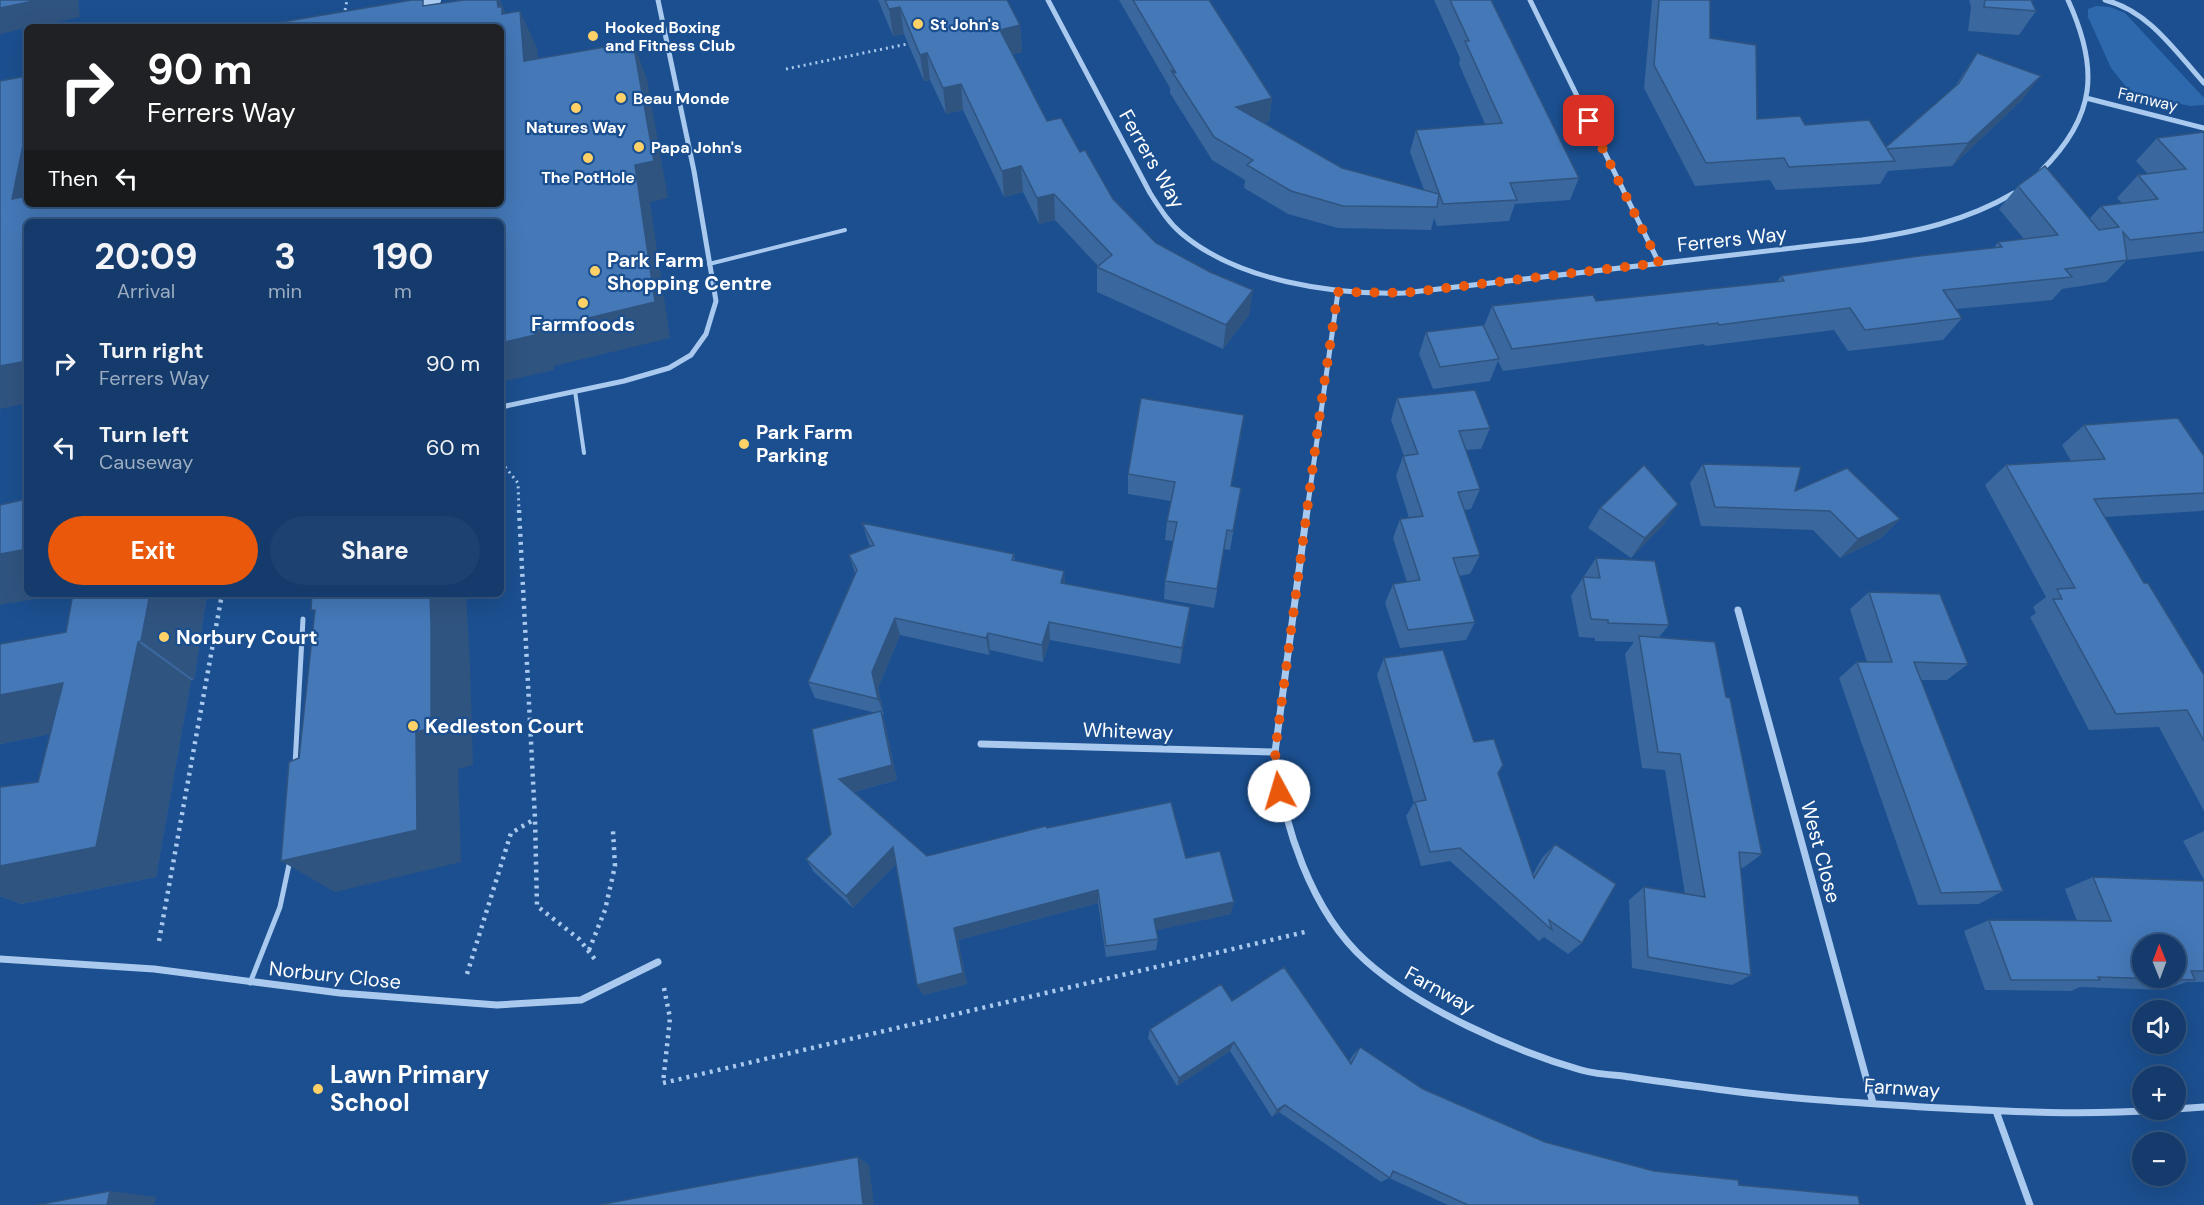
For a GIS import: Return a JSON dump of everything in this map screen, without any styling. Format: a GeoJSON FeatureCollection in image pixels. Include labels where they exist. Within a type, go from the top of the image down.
{"type":"FeatureCollection","features":[{"type":"Feature","properties":{"kind":"street"},"geometry":{"type":"LineString","coordinates":[[402,6],[437,0]]}},
{"type":"Feature","properties":{"kind":"street"},"geometry":{"type":"LineString","coordinates":[[504,406],[624,381],[669,368],[691,356],[706,334],[716,301],[692,161],[658,0]]}},
{"type":"Feature","properties":{"kind":"street","name":"Ferrers Way"},"geometry":{"type":"LineString","coordinates":[[1048,0],[1166,218],[1190,240],[1251,271],[1285,282],[1338,292],[1404,293],[1904,234],[1965,218],[1999,203],[2017,191]]}},
{"type":"Feature","properties":{"kind":"street"},"geometry":{"type":"LineString","coordinates":[[1530,0],[1659,263]]}},
{"type":"Feature","properties":{"kind":"street"},"geometry":{"type":"LineString","coordinates":[[2033,179],[2064,148],[2077,126],[2086,98],[2088,57],[2083,36],[2068,0]]}},
{"type":"Feature","properties":{"kind":"street"},"geometry":{"type":"LineString","coordinates":[[2105,0],[2127,6],[2140,16],[2204,83]]}},
{"type":"Feature","properties":{"kind":"street","name":"Farnway"},"geometry":{"type":"LineString","coordinates":[[2086,98],[2204,128]]}},
{"type":"Feature","properties":{"kind":"street","name":"Farnway"},"geometry":{"type":"LineString","coordinates":[[1338,292],[1275,752],[1279,791],[1290,834],[1310,880],[1335,925],[1364,960],[1407,994],[1510,1046],[1584,1071],[1778,1098],[1996,1111],[2132,1112]]}},
{"type":"Feature","properties":{"kind":"street","name":"West Close"},"geometry":{"type":"LineString","coordinates":[[1738,610],[1873,1102]]}},
{"type":"Feature","properties":{"kind":"street","name":"Whiteway"},"geometry":{"type":"LineString","coordinates":[[981,744],[1275,752]]}},
{"type":"Feature","properties":{"kind":"street","name":"Norbury Close"},"geometry":{"type":"LineString","coordinates":[[0,959],[154,969],[340,993],[497,1005],[581,1000],[658,962]]}},
{"type":"Feature","properties":{"kind":"street"},"geometry":{"type":"LineString","coordinates":[[2186,1108],[2204,1107]]}},
{"type":"Feature","properties":{"kind":"street"},"geometry":{"type":"LineString","coordinates":[[1996,1111],[2030,1205]]}},
{"type":"Feature","properties":{"kind":"lane"},"geometry":{"type":"LineString","coordinates":[[709,264],[845,230]]}},
{"type":"Feature","properties":{"kind":"lane"},"geometry":{"type":"LineString","coordinates":[[575,391],[585,453]]}},
{"type":"Feature","properties":{"kind":"lane"},"geometry":{"type":"LineString","coordinates":[[295,772],[303,619]]}},
{"type":"Feature","properties":{"kind":"lane"},"geometry":{"type":"LineString","coordinates":[[250,983],[278,914],[289,878],[291,855]]}},
{"type":"Feature","properties":{"kind":"path"},"geometry":{"type":"LineString","coordinates":[[344,16],[347,0]]}},
{"type":"Feature","properties":{"kind":"path"},"geometry":{"type":"LineString","coordinates":[[786,69],[912,42]]}},
{"type":"Feature","properties":{"kind":"path"},"geometry":{"type":"LineString","coordinates":[[504,466],[518,483],[535,819],[537,906],[579,939],[614,984]]}},
{"type":"Feature","properties":{"kind":"path"},"geometry":{"type":"LineString","coordinates":[[154,969],[221,597]]}},
{"type":"Feature","properties":{"kind":"path"},"geometry":{"type":"LineString","coordinates":[[459,1002],[511,833],[535,819]]}},
{"type":"Feature","properties":{"kind":"path"},"geometry":{"type":"LineString","coordinates":[[589,951],[604,910],[615,866],[613,831]]}},
{"type":"Feature","properties":{"kind":"path"},"geometry":{"type":"LineString","coordinates":[[658,962],[670,1018],[663,1083],[1335,925]]}},
{"type":"Feature","properties":{"kind":"shaded area"},"geometry":{"type":"Polygon","coordinates":[[[2096,6],[2110,7],[2125,13],[2204,98],[2204,105],[2190,106],[2143,96],[2127,88],[2111,68],[2088,17],[2088,9],[2096,6]]]}},
{"type":"Feature","properties":{"kind":"building"},"geometry":{"type":"Polygon","coordinates":[[[0,0],[38,0],[0,8],[0,0]]]}},
{"type":"Feature","properties":{"kind":"building","name":"Park Farm Shopping Centre"},"geometry":{"type":"Polygon","coordinates":[[[412,0],[423,0],[423,6],[464,0],[497,0],[498,7],[502,7],[502,14],[520,11],[524,61],[633,42],[654,161],[635,165],[655,302],[534,331],[535,335],[504,342],[504,219],[24,219],[24,362],[0,366],[0,81],[24,77],[24,141],[12,199],[24,197],[24,207],[504,207],[504,24],[270,24],[412,0]]]}},
{"type":"Feature","properties":{"kind":"building"},"geometry":{"type":"Polygon","coordinates":[[[885,0],[1007,0],[1020,25],[1000,30],[1047,121],[1061,118],[1080,152],[1085,150],[1113,199],[1156,243],[1210,272],[1253,290],[1226,325],[1097,267],[1112,255],[1054,194],[1037,198],[1021,166],[1002,171],[961,84],[943,88],[927,53],[920,55],[900,7],[889,9],[885,0]]]}},
{"type":"Feature","properties":{"kind":"building"},"geometry":{"type":"Polygon","coordinates":[[[1133,0],[1209,0],[1272,98],[1236,107],[1342,168],[1439,194],[1437,207],[1343,206],[1291,191],[1247,165],[1253,160],[1214,137],[1171,70],[1176,73],[1133,0]]]}},
{"type":"Feature","properties":{"kind":"building"},"geometry":{"type":"Polygon","coordinates":[[[1450,0],[1491,0],[1579,178],[1510,183],[1517,200],[1443,204],[1416,130],[1502,123],[1465,41],[1469,41],[1450,0]]]}},
{"type":"Feature","properties":{"kind":"building"},"geometry":{"type":"Polygon","coordinates":[[[1659,0],[1710,0],[1710,38],[1756,45],[1757,119],[1800,116],[1805,125],[1869,120],[1886,147],[1959,83],[1977,53],[2041,76],[1968,143],[1887,149],[1895,161],[1789,167],[1784,158],[1706,163],[1654,65],[1659,0]]]}},
{"type":"Feature","properties":{"kind":"building"},"geometry":{"type":"Polygon","coordinates":[[[1985,0],[2031,0],[2036,11],[1984,7],[1985,0]]]}},
{"type":"Feature","properties":{"kind":"building"},"geometry":{"type":"Polygon","coordinates":[[[2204,132],[2204,232],[2130,240],[2123,232],[2127,260],[2065,269],[2072,277],[1943,290],[1962,318],[1865,330],[1850,308],[1512,349],[1492,306],[1593,295],[1596,301],[1784,281],[1781,276],[1919,256],[2002,247],[1998,242],[2058,235],[2018,186],[2045,166],[2099,230],[2119,227],[2101,206],[2158,199],[2138,175],[2186,169],[2157,138],[2204,132]]]}},
{"type":"Feature","properties":{"kind":"building"},"geometry":{"type":"Polygon","coordinates":[[[1483,325],[1499,359],[1440,367],[1426,332],[1483,325]]]}},
{"type":"Feature","properties":{"kind":"building"},"geometry":{"type":"Polygon","coordinates":[[[1475,390],[1490,428],[1459,431],[1480,489],[1458,492],[1480,555],[1453,558],[1475,622],[1408,630],[1393,584],[1420,580],[1400,519],[1423,516],[1403,456],[1418,454],[1397,398],[1475,390]]]}},
{"type":"Feature","properties":{"kind":"building"},"geometry":{"type":"Polygon","coordinates":[[[1141,398],[1244,415],[1231,486],[1241,488],[1233,531],[1227,530],[1217,589],[1165,581],[1177,522],[1167,521],[1175,482],[1128,474],[1141,398]]]}},
{"type":"Feature","properties":{"kind":"building"},"geometry":{"type":"Polygon","coordinates":[[[2178,418],[2204,456],[2204,493],[2094,499],[2144,583],[2148,583],[2204,675],[2204,741],[2187,710],[2116,714],[2053,599],[2062,599],[2057,589],[2075,588],[2006,465],[2105,459],[2084,425],[2178,418]]]}},
{"type":"Feature","properties":{"kind":"building"},"geometry":{"type":"Polygon","coordinates":[[[1703,464],[1801,467],[1795,491],[1847,468],[1900,519],[1858,539],[1830,511],[1715,507],[1703,464]]]}},
{"type":"Feature","properties":{"kind":"building"},"geometry":{"type":"Polygon","coordinates":[[[1644,465],[1678,504],[1645,538],[1600,508],[1644,465]]]}},
{"type":"Feature","properties":{"kind":"building"},"geometry":{"type":"Polygon","coordinates":[[[24,500],[24,550],[0,554],[0,505],[24,500]]]}},
{"type":"Feature","properties":{"kind":"building"},"geometry":{"type":"Polygon","coordinates":[[[862,523],[1014,554],[1012,560],[1064,571],[1061,583],[1190,607],[1182,648],[1049,622],[1042,645],[988,633],[986,638],[895,618],[872,672],[878,699],[808,682],[857,570],[849,555],[874,545],[862,523]]]}},
{"type":"Feature","properties":{"kind":"building"},"geometry":{"type":"Polygon","coordinates":[[[1596,558],[1655,561],[1669,625],[1608,623],[1608,620],[1591,619],[1583,577],[1600,578],[1596,558]]]}},
{"type":"Feature","properties":{"kind":"building"},"geometry":{"type":"Polygon","coordinates":[[[1869,592],[1940,594],[1968,664],[1914,662],[2003,891],[1941,893],[1857,662],[1892,662],[1869,592]]]}},
{"type":"Feature","properties":{"kind":"building"},"geometry":{"type":"Polygon","coordinates":[[[72,597],[149,597],[96,847],[0,866],[0,787],[38,782],[63,683],[0,695],[0,644],[66,632],[72,597]]]}},
{"type":"Feature","properties":{"kind":"building"},"geometry":{"type":"Polygon","coordinates":[[[312,597],[430,597],[431,728],[416,732],[417,830],[281,861],[289,762],[299,758],[315,610],[311,610],[312,597]]]}},
{"type":"Feature","properties":{"kind":"building"},"geometry":{"type":"Polygon","coordinates":[[[1639,636],[1715,642],[1726,697],[1730,698],[1762,854],[1739,852],[1751,975],[1648,957],[1644,887],[1705,897],[1680,754],[1658,752],[1639,636]]]}},
{"type":"Feature","properties":{"kind":"building"},"geometry":{"type":"Polygon","coordinates":[[[1443,650],[1474,742],[1494,739],[1503,765],[1498,773],[1534,878],[1555,844],[1616,884],[1582,943],[1549,920],[1552,930],[1460,848],[1430,852],[1415,802],[1426,800],[1384,658],[1443,650]]]}},
{"type":"Feature","properties":{"kind":"building"},"geometry":{"type":"Polygon","coordinates":[[[881,711],[892,765],[839,779],[927,856],[1046,826],[1047,828],[1171,802],[1186,858],[1220,851],[1234,902],[1154,919],[1158,939],[1106,946],[1098,890],[954,928],[963,973],[917,985],[893,847],[846,896],[806,859],[831,834],[812,729],[881,711]]]}},
{"type":"Feature","properties":{"kind":"building"},"geometry":{"type":"Polygon","coordinates":[[[2093,877],[2204,881],[2204,971],[2191,971],[2195,980],[2186,980],[2186,934],[2132,934],[2132,978],[2011,980],[1989,920],[2111,921],[2093,877]]]}},
{"type":"Feature","properties":{"kind":"building"},"geometry":{"type":"Polygon","coordinates":[[[1284,967],[1351,1064],[1360,1047],[1423,1089],[1545,1142],[1654,1171],[1738,1180],[1739,1185],[1858,1196],[1860,1205],[1468,1205],[1393,1171],[1390,1178],[1285,1105],[1277,1110],[1234,1042],[1179,1078],[1150,1029],[1221,984],[1232,1001],[1284,967]]]}},
{"type":"Feature","properties":{"kind":"building"},"geometry":{"type":"Polygon","coordinates":[[[858,1157],[863,1205],[598,1205],[858,1157]]]}},
{"type":"Feature","properties":{"kind":"building"},"geometry":{"type":"Polygon","coordinates":[[[110,1191],[107,1205],[37,1205],[110,1191]]]}},
{"type":"Feature","properties":{"kind":"place","name":"St John's"},"geometry":{"type":"Point","coordinates":[918,24]}},
{"type":"Feature","properties":{"kind":"place","name":"Hooked Boxing and Fitness Club"},"geometry":{"type":"Point","coordinates":[593,36]}},
{"type":"Feature","properties":{"kind":"place","name":"Beau Monde"},"geometry":{"type":"Point","coordinates":[621,98]}},
{"type":"Feature","properties":{"kind":"place","name":"Natures Way"},"geometry":{"type":"Point","coordinates":[576,108]}},
{"type":"Feature","properties":{"kind":"place","name":"Papa John's"},"geometry":{"type":"Point","coordinates":[639,147]}},
{"type":"Feature","properties":{"kind":"place","name":"The PotHole"},"geometry":{"type":"Point","coordinates":[588,158]}},
{"type":"Feature","properties":{"kind":"place","name":"Park Farm Shopping Centre"},"geometry":{"type":"Point","coordinates":[595,271]}},
{"type":"Feature","properties":{"kind":"place","name":"Farmfoods"},"geometry":{"type":"Point","coordinates":[583,303]}},
{"type":"Feature","properties":{"kind":"place","name":"Park Farm Parking"},"geometry":{"type":"Point","coordinates":[744,444]}},
{"type":"Feature","properties":{"kind":"place","name":"Norbury Court"},"geometry":{"type":"Point","coordinates":[164,637]}},
{"type":"Feature","properties":{"kind":"place","name":"Kedleston Court"},"geometry":{"type":"Point","coordinates":[413,726]}},
{"type":"Feature","properties":{"kind":"place","name":"Lawn Primary School"},"geometry":{"type":"Point","coordinates":[318,1089]}},
{"type":"Feature","properties":{"kind":"route"},"geometry":{"type":"LineString","coordinates":[[1279,791],[1275,752],[1338,292],[1404,293],[1659,263],[1589,121]]}}]}
